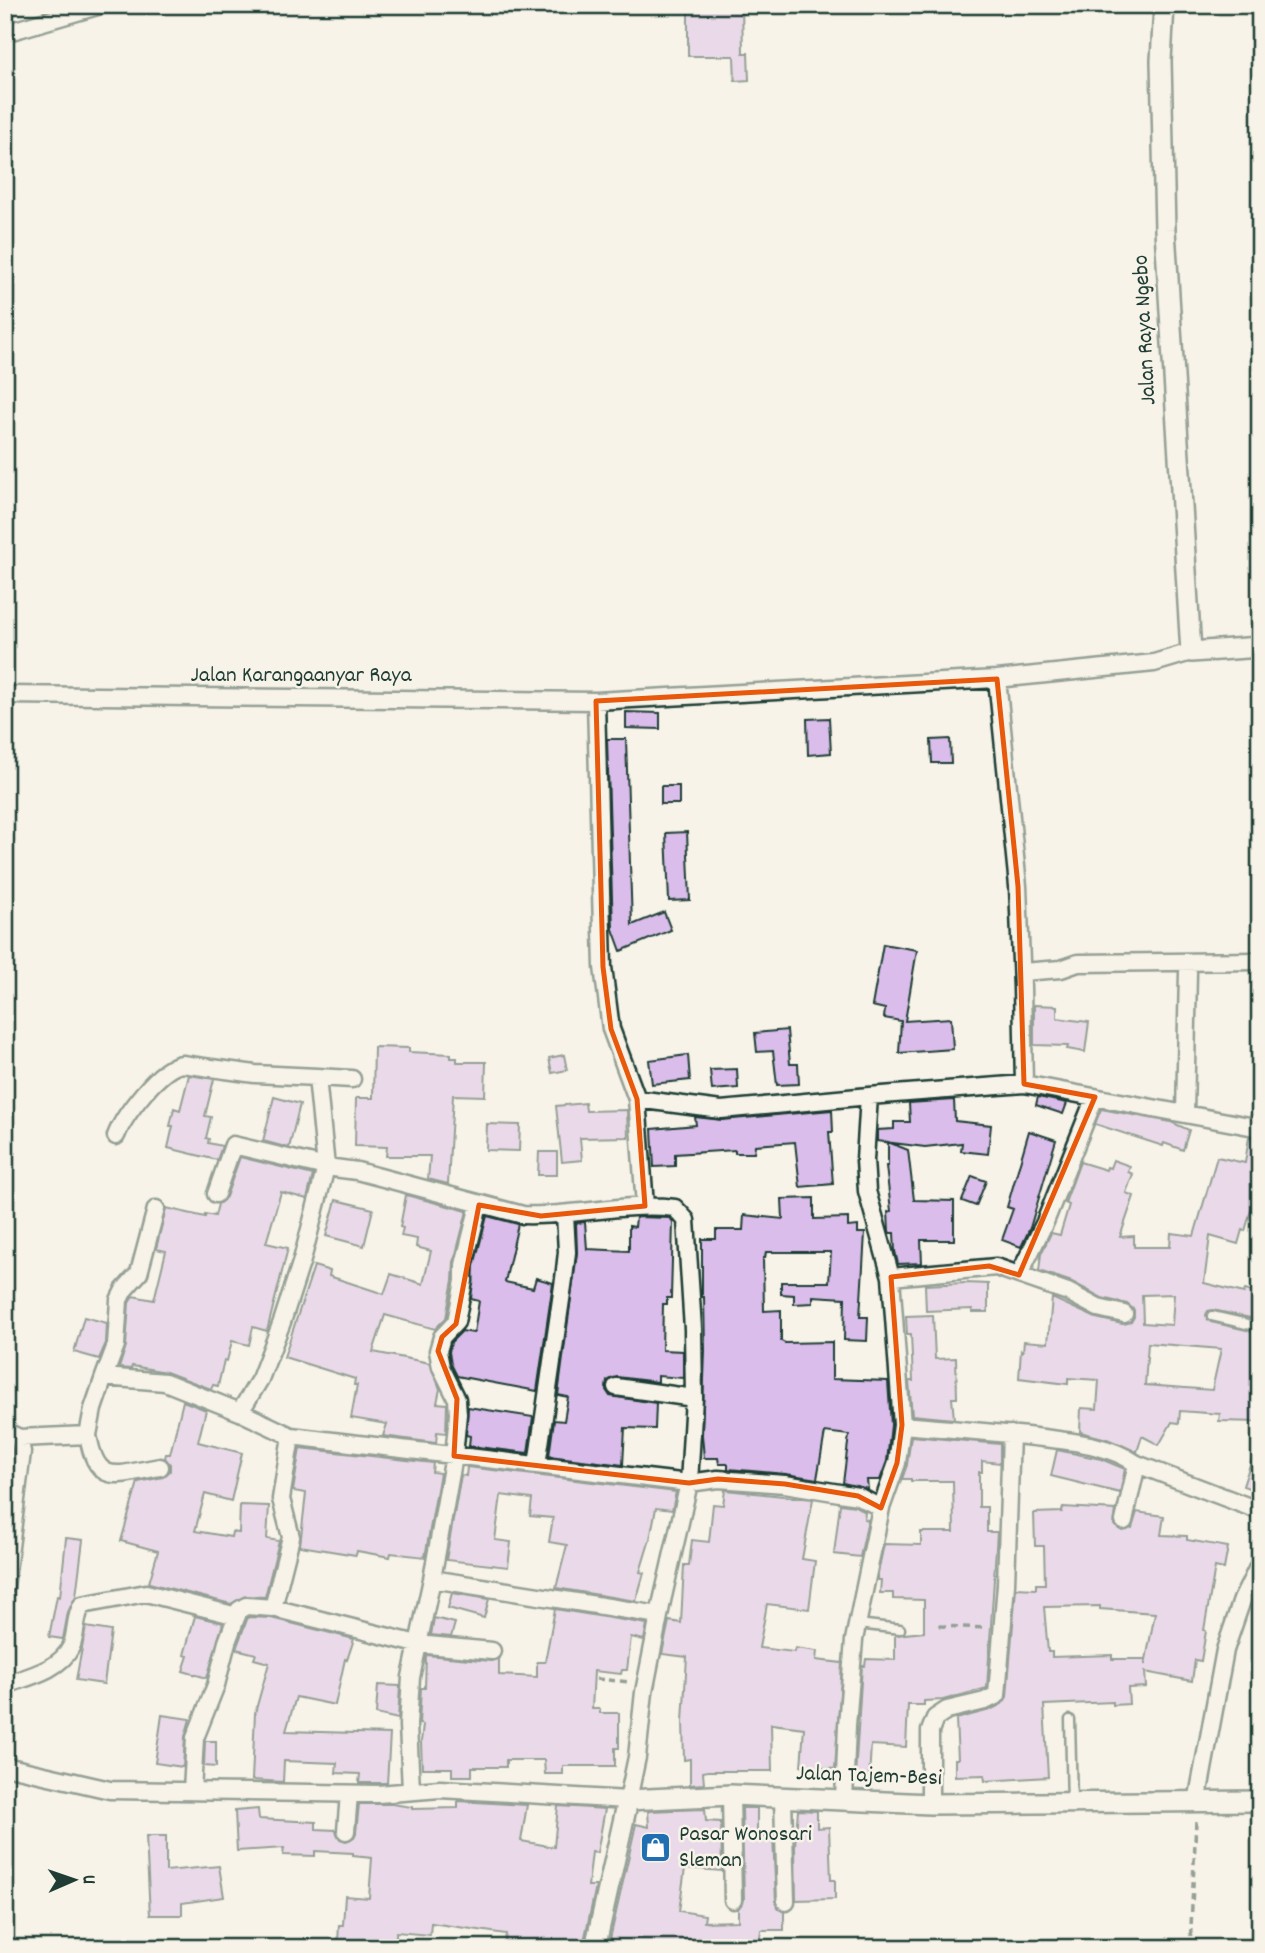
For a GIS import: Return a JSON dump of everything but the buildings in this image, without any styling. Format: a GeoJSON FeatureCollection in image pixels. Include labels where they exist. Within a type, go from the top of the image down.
{"type":"FeatureCollection","features":[{"type":"Feature","properties":{"kind":"street"},"geometry":{"type":"LineString","coordinates":[[5,33],[101,5]]}},
{"type":"Feature","properties":{"kind":"street","name":"Jalan Raya Ngebo"},"geometry":{"type":"LineString","coordinates":[[1163,6],[1161,61],[1165,230],[1191,652]]}},
{"type":"Feature","properties":{"kind":"street"},"geometry":{"type":"LineString","coordinates":[[1191,652],[1260,647]]}},
{"type":"Feature","properties":{"kind":"street","name":"Jalan Karangaanyar Raya"},"geometry":{"type":"LineString","coordinates":[[5,695],[596,701],[997,679],[1154,663],[1191,652]]}},
{"type":"Feature","properties":{"kind":"street"},"geometry":{"type":"LineString","coordinates":[[997,679],[1018,886],[1024,1084]]}},
{"type":"Feature","properties":{"kind":"street"},"geometry":{"type":"LineString","coordinates":[[596,701],[603,967],[611,1029],[637,1100],[645,1206]]}},
{"type":"Feature","properties":{"kind":"street"},"geometry":{"type":"LineString","coordinates":[[1022,972],[1061,969],[1078,963],[1260,961]]}},
{"type":"Feature","properties":{"kind":"street"},"geometry":{"type":"LineString","coordinates":[[1185,1114],[1188,972]]}},
{"type":"Feature","properties":{"kind":"street"},"geometry":{"type":"LineString","coordinates":[[116,1136],[122,1122],[136,1104],[162,1074],[174,1065],[255,1074],[352,1079]]}},
{"type":"Feature","properties":{"kind":"street"},"geometry":{"type":"LineString","coordinates":[[240,1412],[260,1379],[282,1322],[302,1260],[326,1167],[317,1077]]}},
{"type":"Feature","properties":{"kind":"street"},"geometry":{"type":"LineString","coordinates":[[637,1100],[721,1110],[1024,1084],[1260,1128]]}},
{"type":"Feature","properties":{"kind":"street"},"geometry":{"type":"LineString","coordinates":[[844,1801],[847,1725],[858,1624],[881,1508],[897,1464],[902,1425],[891,1277],[867,1191],[864,1160],[869,1097]]}},
{"type":"Feature","properties":{"kind":"street"},"geometry":{"type":"LineString","coordinates":[[1019,1275],[1045,1222],[1095,1097]]}},
{"type":"Feature","properties":{"kind":"street"},"geometry":{"type":"LineString","coordinates":[[216,1194],[233,1145],[326,1167],[357,1171],[523,1215],[645,1206],[675,1209],[686,1220],[692,1300],[694,1398],[689,1483],[659,1615],[646,1684],[637,1757],[595,1948]]}},
{"type":"Feature","properties":{"kind":"street"},"geometry":{"type":"LineString","coordinates":[[411,1790],[408,1725],[411,1677],[454,1456],[457,1399],[441,1367],[438,1351],[442,1336],[456,1322],[464,1281],[464,1265],[479,1205]]}},
{"type":"Feature","properties":{"kind":"street"},"geometry":{"type":"LineString","coordinates":[[156,1209],[139,1273],[118,1300],[116,1345],[93,1409],[88,1435],[93,1459],[103,1472],[114,1475],[160,1467]]}},
{"type":"Feature","properties":{"kind":"street"},"geometry":{"type":"LineString","coordinates":[[537,1465],[564,1279],[567,1252],[565,1214]]}},
{"type":"Feature","properties":{"kind":"street"},"geometry":{"type":"LineString","coordinates":[[891,1277],[989,1266],[1068,1292],[1098,1308],[1124,1314]]}},
{"type":"Feature","properties":{"kind":"street"},"geometry":{"type":"LineString","coordinates":[[104,1377],[164,1382],[240,1412],[291,1436],[689,1483],[718,1479],[785,1484],[858,1496],[881,1508]]}},
{"type":"Feature","properties":{"kind":"street"},"geometry":{"type":"LineString","coordinates":[[616,1387],[694,1398]]}},
{"type":"Feature","properties":{"kind":"street"},"geometry":{"type":"LineString","coordinates":[[902,1425],[1011,1434],[1109,1449],[1137,1464],[1260,1511]]}},
{"type":"Feature","properties":{"kind":"street"},"geometry":{"type":"LineString","coordinates":[[930,1804],[930,1731],[935,1718],[947,1710],[985,1702],[997,1695],[1011,1434]]}},
{"type":"Feature","properties":{"kind":"street"},"geometry":{"type":"LineString","coordinates":[[12,1435],[88,1435]]}},
{"type":"Feature","properties":{"kind":"street"},"geometry":{"type":"LineString","coordinates":[[5,1587],[23,1452],[12,1435]]}},
{"type":"Feature","properties":{"kind":"street"},"geometry":{"type":"LineString","coordinates":[[273,1608],[291,1537],[281,1499],[291,1436]]}},
{"type":"Feature","properties":{"kind":"street"},"geometry":{"type":"LineString","coordinates":[[1124,1521],[1137,1464]]}},
{"type":"Feature","properties":{"kind":"street"},"geometry":{"type":"LineString","coordinates":[[1197,1802],[1225,1650],[1242,1600],[1260,1563]]}},
{"type":"Feature","properties":{"kind":"street"},"geometry":{"type":"LineString","coordinates":[[432,1579],[659,1615]]}},
{"type":"Feature","properties":{"kind":"street"},"geometry":{"type":"LineString","coordinates":[[5,1685],[42,1671],[60,1660],[72,1646],[76,1614],[82,1605],[90,1602],[146,1593],[237,1616]]}},
{"type":"Feature","properties":{"kind":"street"},"geometry":{"type":"LineString","coordinates":[[192,1791],[195,1738],[216,1685],[237,1616],[246,1606],[273,1608],[417,1643],[492,1651]]}},
{"type":"Feature","properties":{"kind":"street"},"geometry":{"type":"LineString","coordinates":[[5,1766],[110,1790],[378,1794],[440,1789],[628,1800]]}},
{"type":"Feature","properties":{"kind":"street"},"geometry":{"type":"LineString","coordinates":[[346,1831],[349,1794]]}},
{"type":"Feature","properties":{"kind":"street"},"geometry":{"type":"LineString","coordinates":[[731,1795],[733,1900]]}},
{"type":"Feature","properties":{"kind":"street","name":"Jalan Tajem-Besi"},"geometry":{"type":"LineString","coordinates":[[628,1800],[731,1795],[930,1804],[1260,1801]]}},
{"type":"Feature","properties":{"kind":"street"},"geometry":{"type":"LineString","coordinates":[[783,1799],[786,1902]]}},
{"type":"Feature","properties":{"kind":"lane"},"geometry":{"type":"LineString","coordinates":[[1212,1316],[1260,1327]]}},
{"type":"Feature","properties":{"kind":"lane"},"geometry":{"type":"LineString","coordinates":[[858,1624],[900,1629]]}},
{"type":"Feature","properties":{"kind":"lane"},"geometry":{"type":"LineString","coordinates":[[1070,1720],[1072,1803]]}},
{"type":"Feature","properties":{"kind":"path"},"geometry":{"type":"LineString","coordinates":[[939,1626],[1002,1628]]}},
{"type":"Feature","properties":{"kind":"path"},"geometry":{"type":"LineString","coordinates":[[596,1679],[646,1684]]}},
{"type":"Feature","properties":{"kind":"path"},"geometry":{"type":"LineString","coordinates":[[1190,1948],[1197,1802]]}},
{"type":"Feature","properties":{"kind":"highlighted area"},"geometry":{"type":"Polygon","coordinates":[[[997,679],[1018,886],[1024,1084],[1095,1097],[1019,1275],[989,1266],[891,1277],[902,1425],[897,1463],[881,1508],[858,1496],[785,1484],[718,1479],[689,1483],[454,1456],[457,1399],[438,1351],[442,1337],[456,1324],[479,1205],[541,1216],[645,1206],[637,1099],[611,1029],[603,967],[596,701],[997,679]]]}},
{"type":"Feature","properties":{"kind":"place","name":"Pasar Wonosari Sleman"},"geometry":{"type":"Point","coordinates":[656,1848]}}]}
